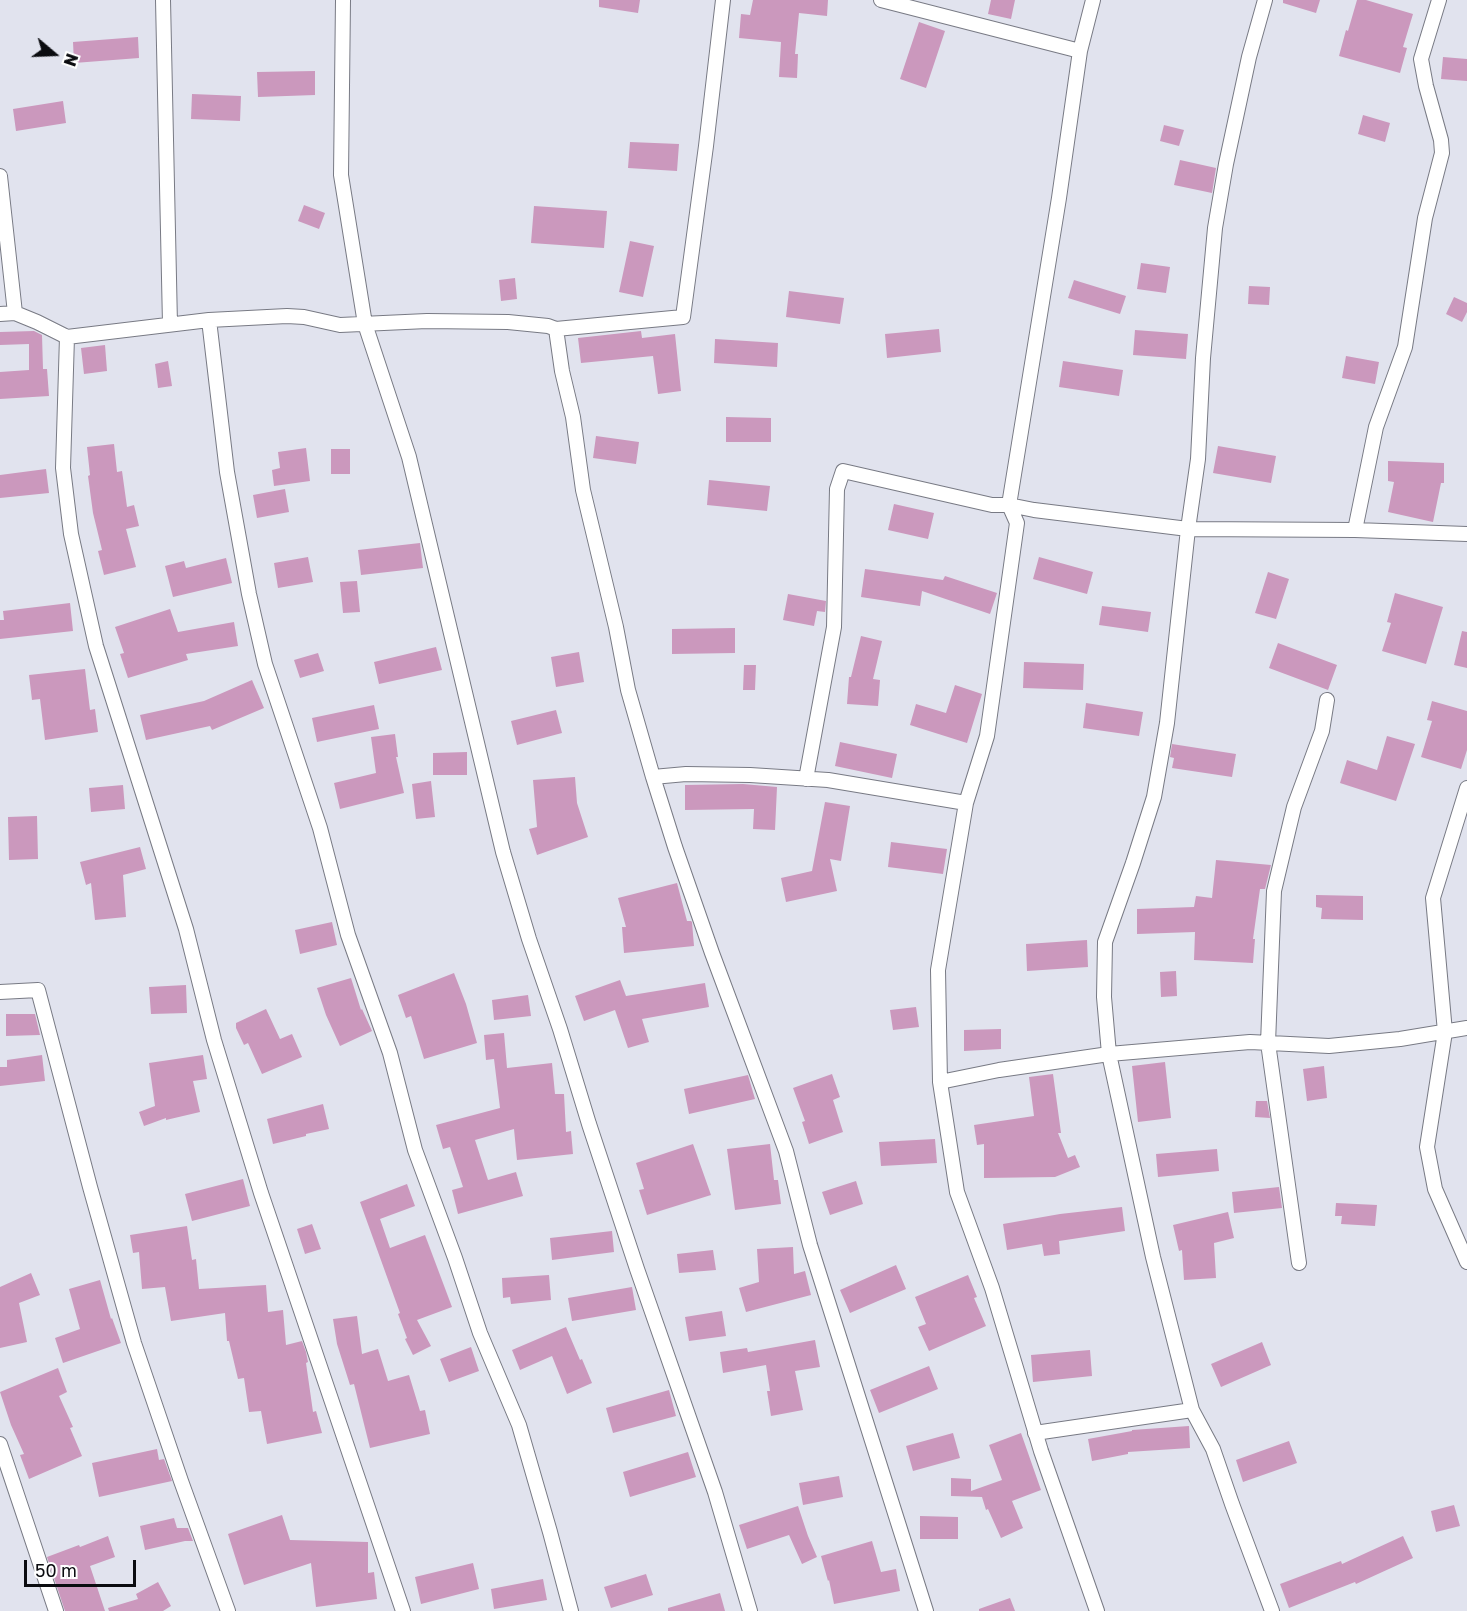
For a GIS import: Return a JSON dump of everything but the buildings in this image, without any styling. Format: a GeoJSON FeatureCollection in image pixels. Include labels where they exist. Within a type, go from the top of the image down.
{"type":"FeatureCollection","features":[{"type":"Feature","properties":{"kind":"street"},"geometry":{"type":"LineString","coordinates":[[163,0],[170,324]]}},
{"type":"Feature","properties":{"kind":"street"},"geometry":{"type":"LineString","coordinates":[[344,0],[341,176],[365,324],[409,457],[503,852],[529,939],[637,1269],[715,1492],[750,1611]]}},
{"type":"Feature","properties":{"kind":"street"},"geometry":{"type":"LineString","coordinates":[[0,314],[15,313],[67,337],[209,320],[287,316],[340,325],[427,321],[508,322],[548,326],[556,329],[683,317],[723,0]]}},
{"type":"Feature","properties":{"kind":"street"},"geometry":{"type":"LineString","coordinates":[[881,0],[1080,51]]}},
{"type":"Feature","properties":{"kind":"street"},"geometry":{"type":"LineString","coordinates":[[1093,0],[1080,51],[1059,198],[1009,505],[1017,523],[987,736],[966,803],[938,970],[940,1082],[957,1191],[992,1288],[1035,1432],[1097,1611]]}},
{"type":"Feature","properties":{"kind":"street"},"geometry":{"type":"LineString","coordinates":[[1265,0],[1249,57],[1215,228],[1203,358],[1198,459],[1167,723],[1154,797],[1105,942],[1104,997],[1110,1054],[1153,1257],[1192,1410],[1213,1449],[1272,1611]]}},
{"type":"Feature","properties":{"kind":"street"},"geometry":{"type":"LineString","coordinates":[[1355,530],[1376,426],[1405,346],[1425,218],[1442,153],[1441,140],[1421,59],[1439,0]]}},
{"type":"Feature","properties":{"kind":"street"},"geometry":{"type":"LineString","coordinates":[[0,176],[15,313]]}},
{"type":"Feature","properties":{"kind":"street"},"geometry":{"type":"LineString","coordinates":[[209,320],[227,472],[249,594],[265,664],[320,828],[348,935],[390,1053],[415,1150],[480,1333],[519,1425],[571,1611]]}},
{"type":"Feature","properties":{"kind":"street"},"geometry":{"type":"LineString","coordinates":[[556,329],[562,371],[573,417],[583,490],[616,627],[628,690],[653,777],[712,953],[786,1151],[810,1245],[926,1611]]}},
{"type":"Feature","properties":{"kind":"street"},"geometry":{"type":"LineString","coordinates":[[67,337],[63,468],[71,534],[96,646],[186,929],[214,1040],[261,1193],[403,1611]]}},
{"type":"Feature","properties":{"kind":"street"},"geometry":{"type":"LineString","coordinates":[[806,779],[834,627],[837,489],[843,471],[992,505],[1009,505],[1188,529],[1355,530],[1467,534]]}},
{"type":"Feature","properties":{"kind":"street"},"geometry":{"type":"LineString","coordinates":[[1299,1263],[1268,1043],[1274,891],[1294,807],[1322,731],[1327,700]]}},
{"type":"Feature","properties":{"kind":"street"},"geometry":{"type":"LineString","coordinates":[[653,777],[686,774],[750,775],[828,780],[966,803]]}},
{"type":"Feature","properties":{"kind":"street"},"geometry":{"type":"LineString","coordinates":[[1467,788],[1433,898],[1444,1032],[1427,1147],[1435,1189],[1467,1262]]}},
{"type":"Feature","properties":{"kind":"street"},"geometry":{"type":"LineString","coordinates":[[0,992],[39,990],[90,1187],[134,1343],[228,1611]]}},
{"type":"Feature","properties":{"kind":"street"},"geometry":{"type":"LineString","coordinates":[[940,1082],[999,1070],[1110,1054],[1250,1042],[1329,1046],[1400,1039],[1467,1028]]}},
{"type":"Feature","properties":{"kind":"street"},"geometry":{"type":"LineString","coordinates":[[1035,1432],[1192,1410]]}},
{"type":"Feature","properties":{"kind":"street"},"geometry":{"type":"LineString","coordinates":[[0,1444],[56,1611]]}}]}
